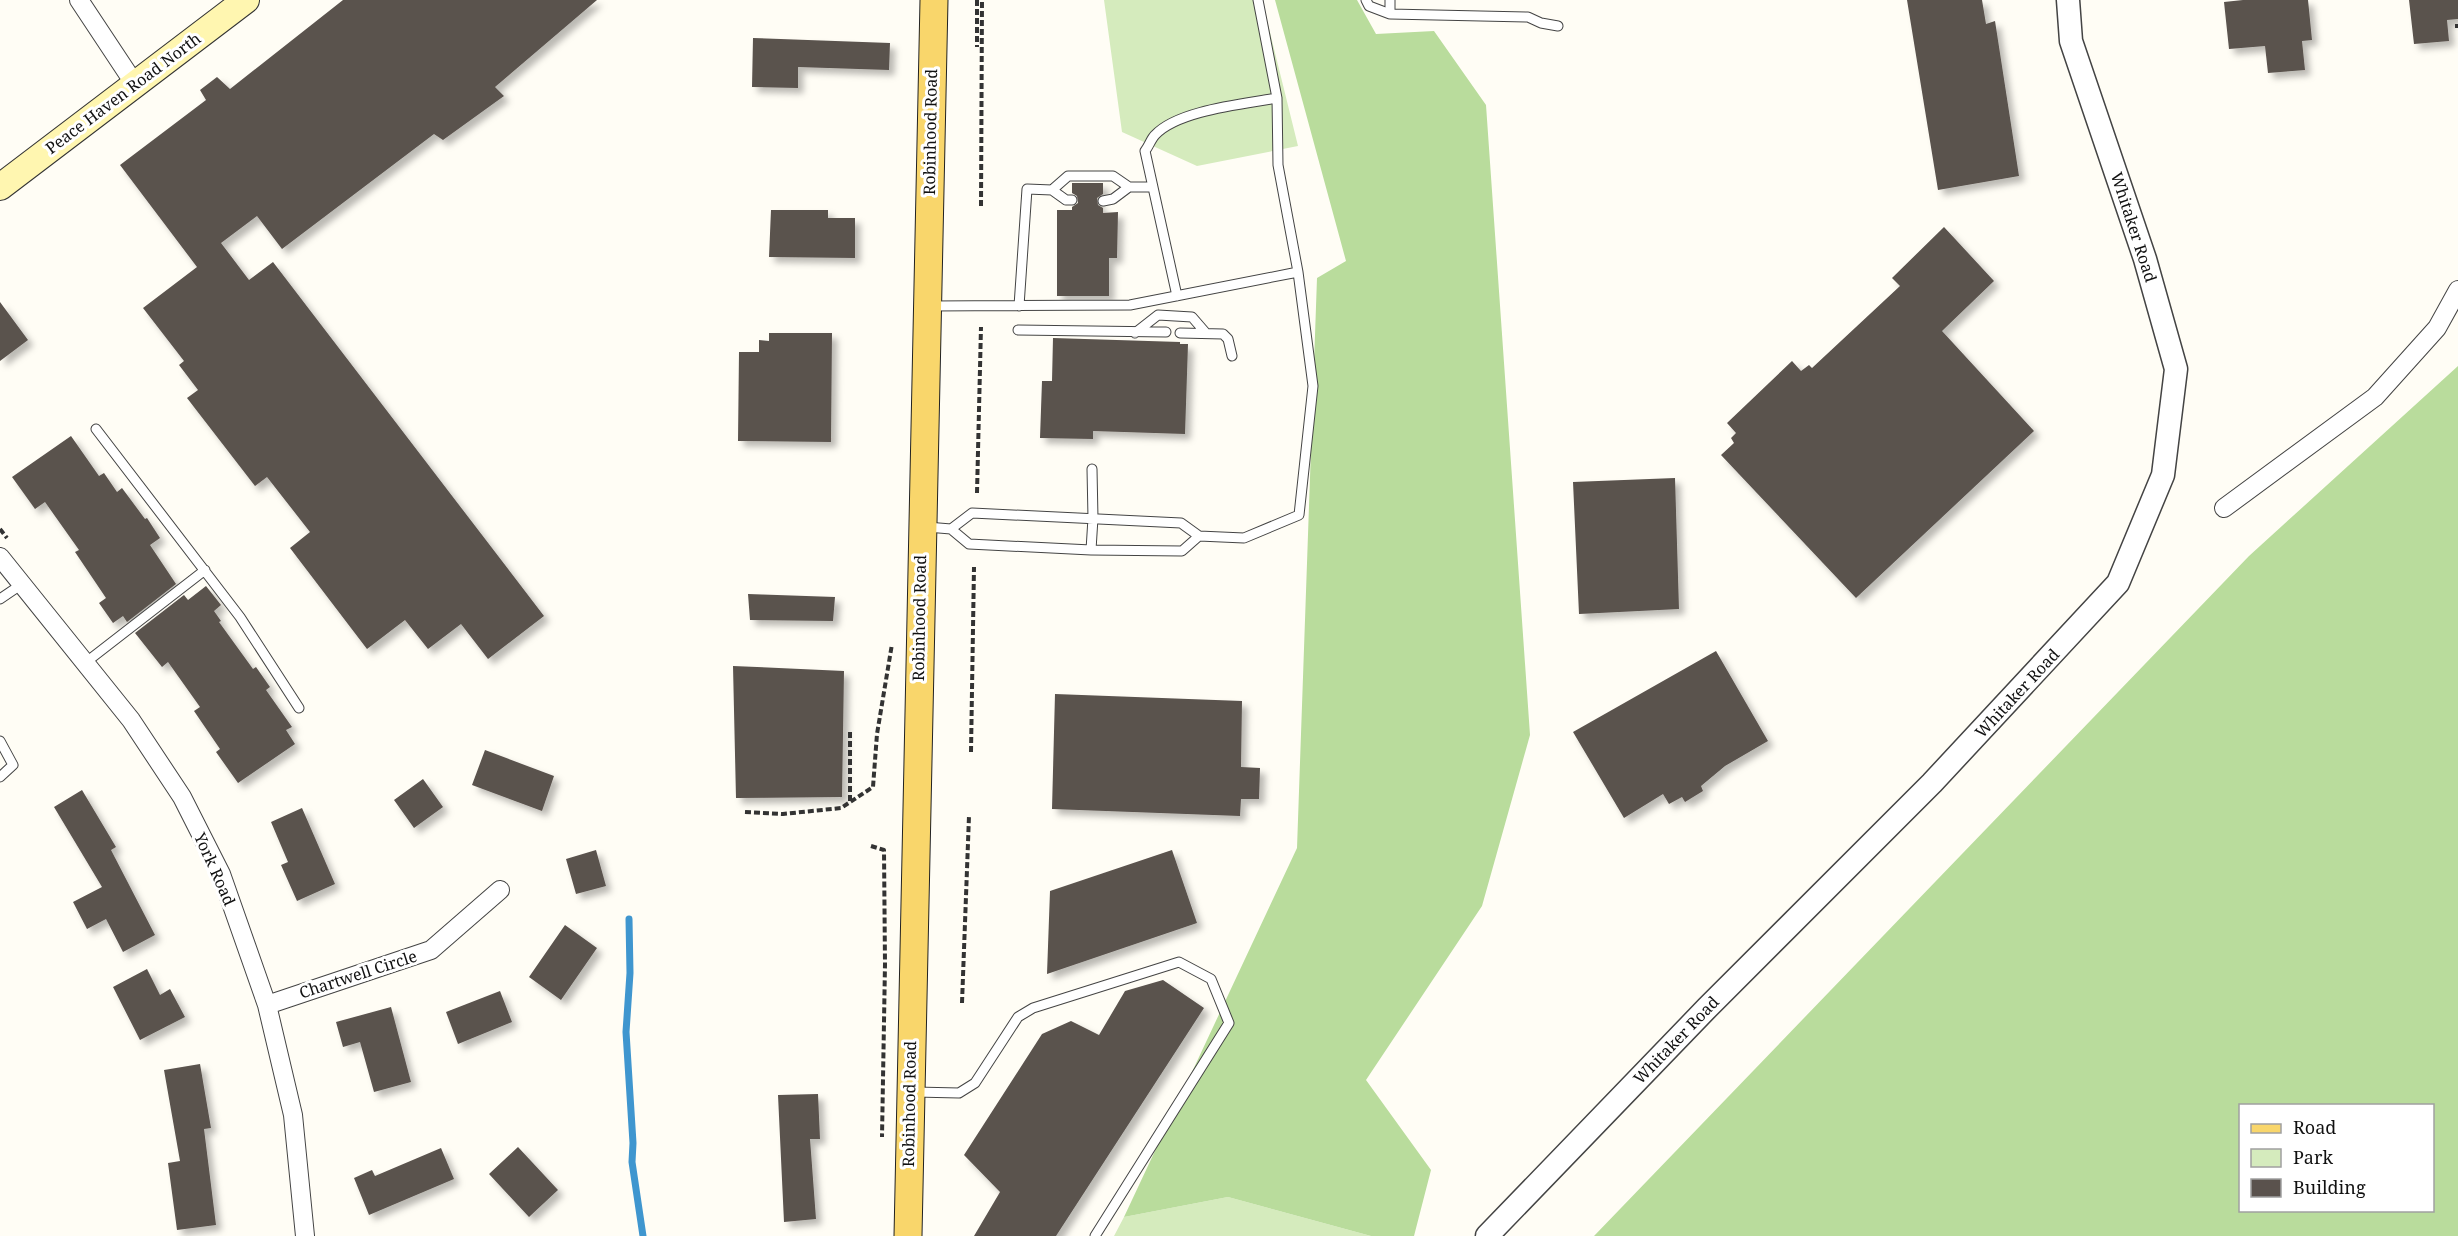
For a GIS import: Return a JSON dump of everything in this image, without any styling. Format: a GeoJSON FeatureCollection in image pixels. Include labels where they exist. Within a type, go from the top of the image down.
{"type":"FeatureCollection","features":[{"type":"Feature","properties":{"kind":"main road","name":"Peace Haven Road North"},"geometry":{"type":"LineString","coordinates":[[0,187],[246,0]]}},
{"type":"Feature","properties":{"kind":"main road","name":"Robinhood Road"},"geometry":{"type":"LineString","coordinates":[[908,1236],[909,1092],[934,0]]}},
{"type":"Feature","properties":{"kind":"street"},"geometry":{"type":"LineString","coordinates":[[79,0],[134,83]]}},
{"type":"Feature","properties":{"kind":"street","name":"Whitaker Road"},"geometry":{"type":"LineString","coordinates":[[1487,1236],[1707,1008],[1932,783],[2118,583],[2163,475],[2176,369],[2145,259],[2071,41],[2068,0]]}},
{"type":"Feature","properties":{"kind":"street"},"geometry":{"type":"LineString","coordinates":[[2224,508],[2375,397],[2437,328],[2458,290]]}},
{"type":"Feature","properties":{"kind":"street","name":"York Road"},"geometry":{"type":"LineString","coordinates":[[0,557],[131,720],[182,797],[221,874],[267,1005],[293,1115],[304,1236]]}},
{"type":"Feature","properties":{"kind":"street","name":"Chartwell Circle"},"geometry":{"type":"LineString","coordinates":[[267,1005],[431,950],[500,890]]}},
{"type":"Feature","properties":{"kind":"lane"},"geometry":{"type":"LineString","coordinates":[[951,530],[972,513],[1181,522],[1199,536],[1244,537],[1299,515],[1313,386],[1298,272],[1278,165],[1277,98],[1258,0]]}},
{"type":"Feature","properties":{"kind":"lane"},"geometry":{"type":"LineString","coordinates":[[1366,0],[1369,6],[1390,14],[1528,18],[1558,26]]}},
{"type":"Feature","properties":{"kind":"lane"},"geometry":{"type":"LineString","coordinates":[[1390,0],[1390,14]]}},
{"type":"Feature","properties":{"kind":"lane"},"geometry":{"type":"LineString","coordinates":[[1177,296],[1145,151],[1156,134],[1202,111],[1277,98]]}},
{"type":"Feature","properties":{"kind":"lane"},"geometry":{"type":"LineString","coordinates":[[1052,190],[1068,176],[1113,176],[1129,187],[1152,187]]}},
{"type":"Feature","properties":{"kind":"lane"},"geometry":{"type":"LineString","coordinates":[[1103,201],[1113,199],[1129,187]]}},
{"type":"Feature","properties":{"kind":"lane"},"geometry":{"type":"LineString","coordinates":[[1019,306],[1027,189],[1052,190],[1066,200],[1072,200]]}},
{"type":"Feature","properties":{"kind":"lane"},"geometry":{"type":"LineString","coordinates":[[926,306],[1130,305],[1298,272]]}},
{"type":"Feature","properties":{"kind":"lane"},"geometry":{"type":"LineString","coordinates":[[1135,333],[1158,315],[1192,317],[1205,332]]}},
{"type":"Feature","properties":{"kind":"lane"},"geometry":{"type":"LineString","coordinates":[[1018,330],[1166,332]]}},
{"type":"Feature","properties":{"kind":"lane"},"geometry":{"type":"LineString","coordinates":[[1180,333],[1205,332],[1226,336],[1232,356]]}},
{"type":"Feature","properties":{"kind":"lane"},"geometry":{"type":"LineString","coordinates":[[96,429],[240,617],[299,708]]}},
{"type":"Feature","properties":{"kind":"lane"},"geometry":{"type":"LineString","coordinates":[[1091,550],[1092,468]]}},
{"type":"Feature","properties":{"kind":"lane"},"geometry":{"type":"LineString","coordinates":[[921,527],[951,530],[969,544],[1091,550],[1182,550],[1199,536]]}},
{"type":"Feature","properties":{"kind":"lane"},"geometry":{"type":"LineString","coordinates":[[85,663],[205,570]]}},
{"type":"Feature","properties":{"kind":"lane"},"geometry":{"type":"LineString","coordinates":[[0,599],[21,584]]}},
{"type":"Feature","properties":{"kind":"lane"},"geometry":{"type":"LineString","coordinates":[[0,741],[13,765],[0,777]]}},
{"type":"Feature","properties":{"kind":"lane"},"geometry":{"type":"LineString","coordinates":[[909,1092],[959,1093],[975,1083],[1018,1017],[1033,1008],[1179,962],[1211,979],[1229,1023],[1095,1236]]}},
{"type":"Feature","properties":{"kind":"path"},"geometry":{"type":"LineString","coordinates":[[977,0],[977,47]]}},
{"type":"Feature","properties":{"kind":"path"},"geometry":{"type":"LineString","coordinates":[[981,206],[982,0]]}},
{"type":"Feature","properties":{"kind":"path"},"geometry":{"type":"LineString","coordinates":[[976,493],[981,327]]}},
{"type":"Feature","properties":{"kind":"path"},"geometry":{"type":"LineString","coordinates":[[971,752],[974,567]]}},
{"type":"Feature","properties":{"kind":"path"},"geometry":{"type":"LineString","coordinates":[[745,812],[783,814],[841,807],[873,787],[877,734],[892,644]]}},
{"type":"Feature","properties":{"kind":"path"},"geometry":{"type":"LineString","coordinates":[[850,732],[850,802]]}},
{"type":"Feature","properties":{"kind":"path"},"geometry":{"type":"LineString","coordinates":[[962,1004],[969,816]]}},
{"type":"Feature","properties":{"kind":"path"},"geometry":{"type":"LineString","coordinates":[[871,846],[884,850],[882,1137]]}},
{"type":"Feature","properties":{"kind":"green space"},"geometry":{"type":"Polygon","coordinates":[[[1104,0],[1262,0],[1298,146],[1197,166],[1122,132],[1104,0]]]}},
{"type":"Feature","properties":{"kind":"green space"},"geometry":{"type":"Polygon","coordinates":[[[1275,0],[1357,0],[1376,34],[1434,31],[1486,105],[1530,735],[1482,906],[1366,1080],[1431,1170],[1414,1236],[1371,1236],[1228,1197],[1124,1217],[1297,848],[1317,278],[1346,261],[1275,0]]]}},
{"type":"Feature","properties":{"kind":"green space"},"geometry":{"type":"Polygon","coordinates":[[[2458,366],[2458,1236],[1594,1236],[2249,556],[2458,366]]]}},
{"type":"Feature","properties":{"kind":"green space"},"geometry":{"type":"Polygon","coordinates":[[[1228,1197],[1371,1236],[1114,1236],[1124,1217],[1228,1197]]]}},
{"type":"Feature","properties":{"kind":"building"},"geometry":{"type":"Polygon","coordinates":[[[343,0],[597,0],[495,87],[504,96],[443,140],[434,134],[282,249],[257,216],[221,243],[249,280],[273,262],[544,616],[488,659],[461,624],[428,649],[405,620],[367,649],[290,548],[310,532],[267,477],[255,486],[187,398],[198,390],[179,365],[184,361],[143,308],[197,267],[120,165],[206,100],[200,90],[217,77],[230,89],[343,0]]]}},
{"type":"Feature","properties":{"kind":"building"},"geometry":{"type":"Polygon","coordinates":[[[1907,0],[1982,0],[1986,24],[1995,21],[2019,176],[1938,190],[1907,0]]]}},
{"type":"Feature","properties":{"kind":"building"},"geometry":{"type":"Polygon","coordinates":[[[2308,0],[2312,40],[2302,41],[2305,70],[2268,73],[2265,46],[2229,49],[2224,2],[2308,0]]]}},
{"type":"Feature","properties":{"kind":"building"},"geometry":{"type":"Polygon","coordinates":[[[2409,0],[2458,0],[2458,19],[2447,20],[2449,41],[2414,44],[2409,0]]]}},
{"type":"Feature","properties":{"kind":"building"},"geometry":{"type":"Polygon","coordinates":[[[753,38],[890,43],[889,70],[798,67],[798,88],[752,87],[753,38]]]}},
{"type":"Feature","properties":{"kind":"building"},"geometry":{"type":"Polygon","coordinates":[[[1072,183],[1103,183],[1103,194],[1097,198],[1098,205],[1103,208],[1103,213],[1118,212],[1117,258],[1109,258],[1109,296],[1057,296],[1057,210],[1072,210],[1072,207],[1078,203],[1077,196],[1072,193],[1072,183]]]}},
{"type":"Feature","properties":{"kind":"building"},"geometry":{"type":"Polygon","coordinates":[[[771,210],[828,210],[828,218],[855,218],[855,258],[769,257],[771,210]]]}},
{"type":"Feature","properties":{"kind":"building"},"geometry":{"type":"Polygon","coordinates":[[[1944,227],[1994,281],[1942,331],[2034,431],[1856,598],[1721,455],[1734,443],[1731,438],[1736,433],[1727,423],[1792,361],[1801,371],[1809,365],[1812,368],[1900,286],[1892,278],[1944,227]]]}},
{"type":"Feature","properties":{"kind":"building"},"geometry":{"type":"Polygon","coordinates":[[[0,302],[28,340],[0,361],[0,302]]]}},
{"type":"Feature","properties":{"kind":"building"},"geometry":{"type":"Polygon","coordinates":[[[769,333],[832,333],[831,442],[738,441],[739,352],[759,352],[759,340],[769,341],[769,333]]]}},
{"type":"Feature","properties":{"kind":"building"},"geometry":{"type":"Polygon","coordinates":[[[1053,338],[1188,344],[1185,434],[1093,431],[1093,439],[1040,438],[1042,381],[1052,381],[1053,338]]]}},
{"type":"Feature","properties":{"kind":"building"},"geometry":{"type":"Polygon","coordinates":[[[71,436],[99,476],[104,473],[117,492],[122,488],[145,519],[147,518],[160,538],[150,545],[176,584],[127,622],[123,616],[113,623],[99,603],[106,598],[75,552],[79,550],[45,502],[35,509],[12,477],[71,436]]]}},
{"type":"Feature","properties":{"kind":"building"},"geometry":{"type":"Polygon","coordinates":[[[1675,478],[1679,609],[1579,614],[1573,482],[1675,478]]]}},
{"type":"Feature","properties":{"kind":"building"},"geometry":{"type":"Polygon","coordinates":[[[206,586],[221,605],[214,611],[221,621],[219,622],[253,669],[256,667],[270,687],[266,690],[292,727],[286,730],[295,744],[238,783],[216,752],[220,749],[194,711],[200,707],[168,662],[162,667],[135,633],[184,595],[188,600],[206,586]]]}},
{"type":"Feature","properties":{"kind":"building"},"geometry":{"type":"Polygon","coordinates":[[[748,594],[835,597],[833,621],[750,620],[748,594]]]}},
{"type":"Feature","properties":{"kind":"building"},"geometry":{"type":"Polygon","coordinates":[[[1716,651],[1768,741],[1725,766],[1701,786],[1703,791],[1685,802],[1682,797],[1669,804],[1663,794],[1624,818],[1573,732],[1716,651]]]}},
{"type":"Feature","properties":{"kind":"building"},"geometry":{"type":"Polygon","coordinates":[[[733,666],[844,671],[842,797],[736,798],[733,666]]]}},
{"type":"Feature","properties":{"kind":"building"},"geometry":{"type":"Polygon","coordinates":[[[1055,694],[1242,701],[1241,767],[1260,768],[1259,799],[1241,799],[1240,816],[1052,809],[1055,694]]]}},
{"type":"Feature","properties":{"kind":"building"},"geometry":{"type":"Polygon","coordinates":[[[485,750],[554,776],[542,811],[472,785],[485,750]]]}},
{"type":"Feature","properties":{"kind":"building"},"geometry":{"type":"Polygon","coordinates":[[[423,779],[443,807],[414,828],[394,800],[423,779]]]}},
{"type":"Feature","properties":{"kind":"building"},"geometry":{"type":"Polygon","coordinates":[[[82,790],[116,847],[111,850],[155,935],[123,952],[106,919],[87,929],[73,902],[102,887],[54,807],[82,790]]]}},
{"type":"Feature","properties":{"kind":"building"},"geometry":{"type":"Polygon","coordinates":[[[302,808],[335,884],[297,901],[281,865],[288,862],[271,822],[302,808]]]}},
{"type":"Feature","properties":{"kind":"building"},"geometry":{"type":"Polygon","coordinates":[[[596,850],[606,886],[576,894],[566,859],[596,850]]]}},
{"type":"Feature","properties":{"kind":"building"},"geometry":{"type":"Polygon","coordinates":[[[1172,850],[1197,923],[1047,974],[1050,891],[1172,850]]]}},
{"type":"Feature","properties":{"kind":"building"},"geometry":{"type":"Polygon","coordinates":[[[565,925],[597,948],[561,1000],[529,977],[565,925]]]}},
{"type":"Feature","properties":{"kind":"building"},"geometry":{"type":"Polygon","coordinates":[[[147,969],[160,995],[170,989],[185,1017],[140,1040],[113,987],[147,969]]]}},
{"type":"Feature","properties":{"kind":"building"},"geometry":{"type":"Polygon","coordinates":[[[1163,980],[1204,1008],[1056,1236],[974,1236],[1000,1192],[964,1155],[1042,1034],[1071,1021],[1099,1035],[1125,991],[1163,980]]]}},
{"type":"Feature","properties":{"kind":"building"},"geometry":{"type":"Polygon","coordinates":[[[500,991],[512,1022],[458,1044],[446,1012],[500,991]]]}},
{"type":"Feature","properties":{"kind":"building"},"geometry":{"type":"Polygon","coordinates":[[[391,1007],[411,1082],[374,1092],[360,1042],[343,1047],[336,1022],[391,1007]]]}},
{"type":"Feature","properties":{"kind":"building"},"geometry":{"type":"Polygon","coordinates":[[[200,1064],[211,1128],[204,1129],[216,1225],[177,1230],[168,1163],[180,1161],[164,1070],[200,1064]]]}},
{"type":"Feature","properties":{"kind":"building"},"geometry":{"type":"Polygon","coordinates":[[[818,1094],[820,1139],[810,1139],[816,1219],[784,1222],[778,1095],[818,1094]]]}},
{"type":"Feature","properties":{"kind":"building"},"geometry":{"type":"Polygon","coordinates":[[[518,1147],[558,1190],[529,1217],[489,1174],[518,1147]]]}},
{"type":"Feature","properties":{"kind":"building"},"geometry":{"type":"Polygon","coordinates":[[[441,1148],[454,1179],[369,1215],[354,1178],[372,1170],[375,1176],[441,1148]]]}},
{"type":"Feature","properties":{"kind":"waterway"},"geometry":{"type":"LineString","coordinates":[[629,919],[630,973],[626,1032],[633,1143],[632,1162],[643,1236]]}}]}
